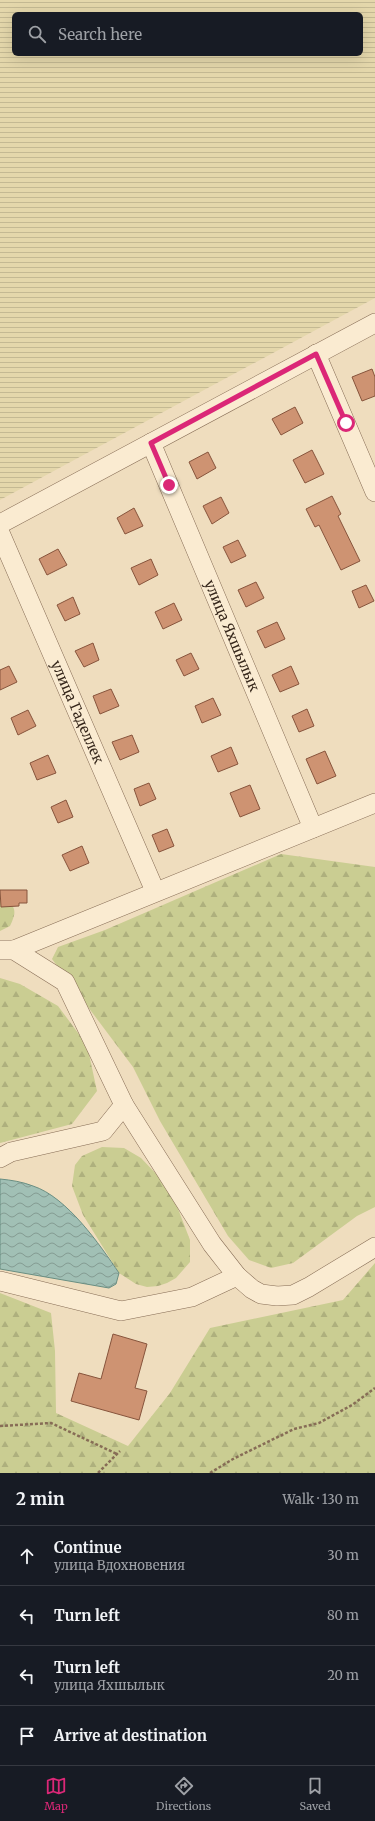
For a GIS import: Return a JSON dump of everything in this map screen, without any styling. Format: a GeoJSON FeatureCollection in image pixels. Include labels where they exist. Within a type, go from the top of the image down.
{"type":"FeatureCollection","features":[{"type":"Feature","properties":{"kind":"street"},"geometry":{"type":"LineString","coordinates":[[0,524],[375,323]]}},
{"type":"Feature","properties":{"kind":"street"},"geometry":{"type":"LineString","coordinates":[[316,354],[375,492]]}},
{"type":"Feature","properties":{"kind":"street","name":"улица Яхшылык"},"geometry":{"type":"LineString","coordinates":[[151,443],[313,828]]}},
{"type":"Feature","properties":{"kind":"street","name":"улица Гаделлек"},"geometry":{"type":"LineString","coordinates":[[0,533],[155,892]]}},
{"type":"Feature","properties":{"kind":"street"},"geometry":{"type":"LineString","coordinates":[[7,950],[375,803]]}},
{"type":"Feature","properties":{"kind":"street"},"geometry":{"type":"LineString","coordinates":[[7,950],[65,982],[124,1106],[212,1244],[237,1276],[252,1289],[262,1294],[277,1296],[293,1295],[309,1288],[375,1247]]}},
{"type":"Feature","properties":{"kind":"street"},"geometry":{"type":"LineString","coordinates":[[0,1158],[10,1152],[103,1131],[124,1106]]}},
{"type":"Feature","properties":{"kind":"street"},"geometry":{"type":"LineString","coordinates":[[0,1281],[121,1311],[192,1297],[237,1276]]}},
{"type":"Feature","properties":{"kind":"path"},"geometry":{"type":"LineString","coordinates":[[210,1473],[233,1459],[294,1429],[319,1423],[352,1405],[375,1388]]}},
{"type":"Feature","properties":{"kind":"path"},"geometry":{"type":"LineString","coordinates":[[0,1426],[51,1423],[118,1452],[98,1473]]}},
{"type":"Feature","properties":{"kind":"shaded area"},"geometry":{"type":"Polygon","coordinates":[[[0,0],[375,0],[375,298],[0,500],[0,0]]]}},
{"type":"Feature","properties":{"kind":"green space"},"geometry":{"type":"Polygon","coordinates":[[[281,854],[375,867],[375,1207],[357,1216],[293,1263],[271,1268],[249,1260],[228,1236],[160,1121],[133,1067],[52,959],[58,947],[105,930],[281,854]]]}},
{"type":"Feature","properties":{"kind":"green space"},"geometry":{"type":"Polygon","coordinates":[[[0,898],[10,903],[14,909],[14,916],[10,926],[0,931],[0,898]]]}},
{"type":"Feature","properties":{"kind":"green space"},"geometry":{"type":"Polygon","coordinates":[[[0,978],[20,984],[58,1006],[87,1045],[97,1091],[72,1124],[0,1143],[0,978]]]}},
{"type":"Feature","properties":{"kind":"green space"},"geometry":{"type":"Polygon","coordinates":[[[102,1147],[124,1148],[141,1158],[164,1182],[175,1201],[190,1240],[190,1262],[176,1278],[167,1283],[147,1287],[136,1284],[119,1273],[83,1215],[72,1186],[75,1165],[82,1156],[102,1147]]]}},
{"type":"Feature","properties":{"kind":"green space"},"geometry":{"type":"Polygon","coordinates":[[[375,1263],[375,1473],[0,1473],[0,1293],[51,1313],[55,1351],[56,1413],[128,1446],[170,1393],[210,1328],[343,1300],[375,1263]]]}},
{"type":"Feature","properties":{"kind":"water"},"geometry":{"type":"Polygon","coordinates":[[[0,1179],[25,1183],[46,1192],[58,1200],[82,1223],[119,1273],[116,1284],[109,1288],[0,1269],[0,1179]]]}},
{"type":"Feature","properties":{"kind":"building"},"geometry":{"type":"Polygon","coordinates":[[[372,369],[375,377],[375,396],[362,401],[352,377],[372,369]]]}},
{"type":"Feature","properties":{"kind":"building"},"geometry":{"type":"Polygon","coordinates":[[[295,407],[303,423],[281,435],[272,419],[295,407]]]}},
{"type":"Feature","properties":{"kind":"building"},"geometry":{"type":"Polygon","coordinates":[[[312,450],[324,474],[305,483],[293,460],[312,450]]]}},
{"type":"Feature","properties":{"kind":"building"},"geometry":{"type":"Polygon","coordinates":[[[208,452],[216,468],[197,479],[189,462],[208,452]]]}},
{"type":"Feature","properties":{"kind":"building"},"geometry":{"type":"Polygon","coordinates":[[[332,496],[341,514],[338,516],[360,561],[341,570],[319,525],[315,527],[306,509],[332,496]]]}},
{"type":"Feature","properties":{"kind":"building"},"geometry":{"type":"Polygon","coordinates":[[[221,497],[229,513],[212,524],[203,506],[221,497]]]}},
{"type":"Feature","properties":{"kind":"building"},"geometry":{"type":"Polygon","coordinates":[[[134,508],[143,526],[125,534],[117,518],[134,508]]]}},
{"type":"Feature","properties":{"kind":"building"},"geometry":{"type":"Polygon","coordinates":[[[238,540],[246,556],[231,563],[223,547],[238,540]]]}},
{"type":"Feature","properties":{"kind":"building"},"geometry":{"type":"Polygon","coordinates":[[[58,549],[67,565],[47,575],[39,559],[58,549]]]}},
{"type":"Feature","properties":{"kind":"building"},"geometry":{"type":"Polygon","coordinates":[[[151,559],[158,575],[139,585],[131,568],[151,559]]]}},
{"type":"Feature","properties":{"kind":"building"},"geometry":{"type":"Polygon","coordinates":[[[256,582],[264,598],[246,607],[238,590],[256,582]]]}},
{"type":"Feature","properties":{"kind":"building"},"geometry":{"type":"Polygon","coordinates":[[[366,585],[374,601],[359,608],[352,591],[366,585]]]}},
{"type":"Feature","properties":{"kind":"building"},"geometry":{"type":"Polygon","coordinates":[[[73,597],[80,614],[65,621],[57,605],[73,597]]]}},
{"type":"Feature","properties":{"kind":"building"},"geometry":{"type":"Polygon","coordinates":[[[174,603],[182,620],[163,629],[155,612],[174,603]]]}},
{"type":"Feature","properties":{"kind":"building"},"geometry":{"type":"Polygon","coordinates":[[[277,622],[285,639],[265,648],[257,631],[277,622]]]}},
{"type":"Feature","properties":{"kind":"building"},"geometry":{"type":"Polygon","coordinates":[[[93,643],[99,660],[84,667],[75,651],[93,643]]]}},
{"type":"Feature","properties":{"kind":"building"},"geometry":{"type":"Polygon","coordinates":[[[191,653],[199,669],[184,676],[176,660],[191,653]]]}},
{"type":"Feature","properties":{"kind":"building"},"geometry":{"type":"Polygon","coordinates":[[[9,666],[17,682],[0,690],[0,670],[9,666]]]}},
{"type":"Feature","properties":{"kind":"building"},"geometry":{"type":"Polygon","coordinates":[[[291,666],[299,684],[280,692],[272,675],[291,666]]]}},
{"type":"Feature","properties":{"kind":"building"},"geometry":{"type":"Polygon","coordinates":[[[111,689],[119,706],[100,714],[93,696],[111,689]]]}},
{"type":"Feature","properties":{"kind":"building"},"geometry":{"type":"Polygon","coordinates":[[[213,698],[221,715],[202,723],[195,706],[213,698]]]}},
{"type":"Feature","properties":{"kind":"building"},"geometry":{"type":"Polygon","coordinates":[[[307,709],[314,726],[299,732],[292,716],[307,709]]]}},
{"type":"Feature","properties":{"kind":"building"},"geometry":{"type":"Polygon","coordinates":[[[28,710],[36,726],[18,735],[11,718],[28,710]]]}},
{"type":"Feature","properties":{"kind":"building"},"geometry":{"type":"Polygon","coordinates":[[[132,735],[139,752],[120,760],[112,742],[132,735]]]}},
{"type":"Feature","properties":{"kind":"building"},"geometry":{"type":"Polygon","coordinates":[[[231,747],[238,764],[218,772],[211,756],[231,747]]]}},
{"type":"Feature","properties":{"kind":"building"},"geometry":{"type":"Polygon","coordinates":[[[325,751],[336,776],[317,784],[306,759],[325,751]]]}},
{"type":"Feature","properties":{"kind":"building"},"geometry":{"type":"Polygon","coordinates":[[[48,755],[56,773],[37,780],[30,763],[48,755]]]}},
{"type":"Feature","properties":{"kind":"building"},"geometry":{"type":"Polygon","coordinates":[[[149,783],[156,799],[140,806],[134,789],[149,783]]]}},
{"type":"Feature","properties":{"kind":"building"},"geometry":{"type":"Polygon","coordinates":[[[250,785],[260,809],[240,817],[230,793],[250,785]]]}},
{"type":"Feature","properties":{"kind":"building"},"geometry":{"type":"Polygon","coordinates":[[[66,800],[73,817],[58,823],[51,807],[66,800]]]}},
{"type":"Feature","properties":{"kind":"building"},"geometry":{"type":"Polygon","coordinates":[[[167,829],[174,846],[159,852],[152,835],[167,829]]]}},
{"type":"Feature","properties":{"kind":"building"},"geometry":{"type":"Polygon","coordinates":[[[82,846],[89,863],[70,871],[62,855],[82,846]]]}},
{"type":"Feature","properties":{"kind":"building"},"geometry":{"type":"Polygon","coordinates":[[[0,890],[27,890],[27,903],[19,903],[19,906],[1,907],[0,890]]]}},
{"type":"Feature","properties":{"kind":"building"},"geometry":{"type":"Polygon","coordinates":[[[113,1334],[147,1344],[135,1388],[147,1391],[139,1420],[71,1401],[79,1373],[101,1379],[113,1334]]]}},
{"type":"Feature","properties":{"kind":"route"},"geometry":{"type":"LineString","coordinates":[[169,485],[151,443],[316,354],[346,423]]}}]}
